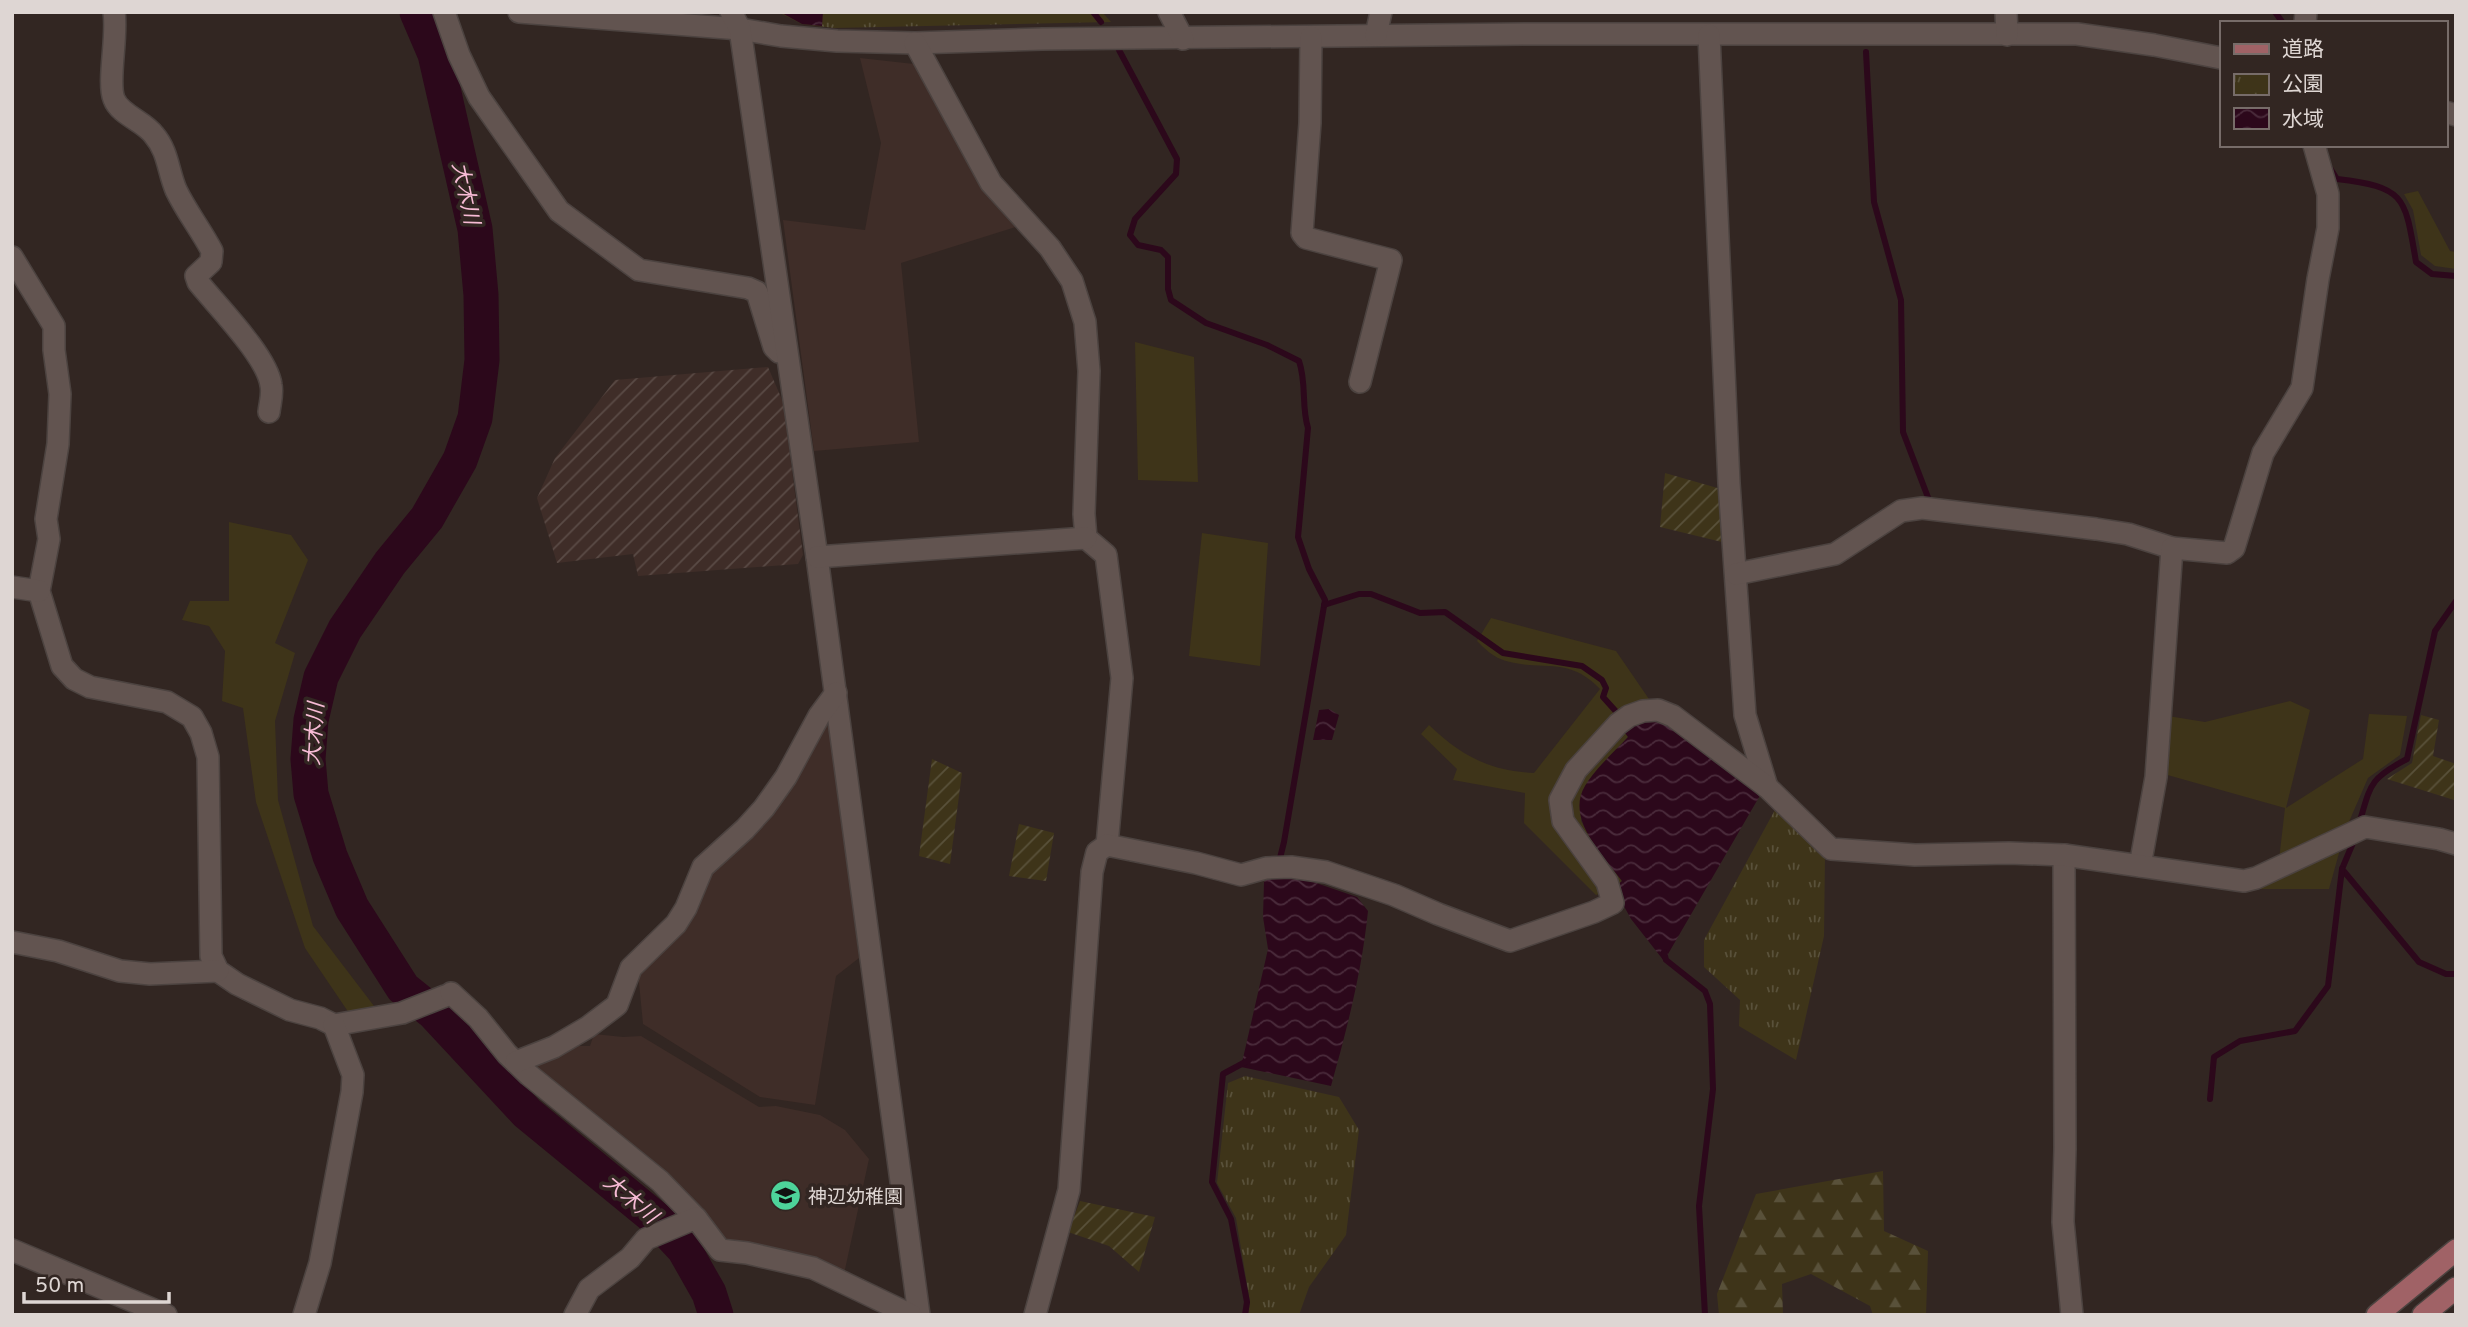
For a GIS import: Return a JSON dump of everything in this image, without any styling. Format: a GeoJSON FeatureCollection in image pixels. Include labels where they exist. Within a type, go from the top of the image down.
{"type":"FeatureCollection","features":[{"type":"Feature","properties":{"kind":"main road"},"geometry":{"type":"LineString","coordinates":[[2377,1315],[2456,1250]]}},
{"type":"Feature","properties":{"kind":"main road"},"geometry":{"type":"LineString","coordinates":[[2423,1315],[2456,1288]]}},
{"type":"Feature","properties":{"kind":"street"},"geometry":{"type":"LineString","coordinates":[[114,12],[114,99],[120,108],[153,133],[164,149],[177,191],[212,251],[211,262],[196,276],[198,282],[253,348],[265,370],[271,382],[272,396],[268,412]]}},
{"type":"Feature","properties":{"kind":"street"},"geometry":{"type":"LineString","coordinates":[[444,12],[459,55],[479,97],[559,211],[639,270],[748,288],[757,292],[774,347],[789,361]]}},
{"type":"Feature","properties":{"kind":"street"},"geometry":{"type":"LineString","coordinates":[[519,12],[735,21],[781,36],[837,41],[915,43],[1376,35],[2077,34],[2220,58]]}},
{"type":"Feature","properties":{"kind":"street"},"geometry":{"type":"LineString","coordinates":[[1169,12],[1182,39]]}},
{"type":"Feature","properties":{"kind":"street"},"geometry":{"type":"LineString","coordinates":[[1376,35],[1381,12]]}},
{"type":"Feature","properties":{"kind":"street"},"geometry":{"type":"LineString","coordinates":[[1597,34],[1598,12]]}},
{"type":"Feature","properties":{"kind":"street"},"geometry":{"type":"LineString","coordinates":[[2006,12],[2007,35]]}},
{"type":"Feature","properties":{"kind":"street"},"geometry":{"type":"LineString","coordinates":[[735,21],[817,557],[919,1315]]}},
{"type":"Feature","properties":{"kind":"street"},"geometry":{"type":"LineString","coordinates":[[1709,35],[1729,483],[1745,715],[1768,787]]}},
{"type":"Feature","properties":{"kind":"street"},"geometry":{"type":"LineString","coordinates":[[1311,37],[1310,123],[1302,233],[1306,238],[1391,260],[1360,382]]}},
{"type":"Feature","properties":{"kind":"street"},"geometry":{"type":"LineString","coordinates":[[915,43],[991,183],[1051,248],[1072,281],[1084,322],[1089,371],[1084,514],[1086,538]]}},
{"type":"Feature","properties":{"kind":"street"},"geometry":{"type":"LineString","coordinates":[[1736,574],[1835,554],[1901,511],[1922,508],[2096,528],[2128,534],[2172,548],[2227,553],[2234,548],[2263,453],[2302,388],[2328,228],[2328,194],[2315,147]]}},
{"type":"Feature","properties":{"kind":"street"},"geometry":{"type":"LineString","coordinates":[[12,257],[54,326],[54,350],[60,394],[58,444],[46,519],[49,539],[39,591],[62,666],[74,679],[90,687],[167,702],[192,717],[201,733],[208,757],[211,956],[218,971],[237,985],[290,1010],[334,1025],[402,1013],[448,994],[478,1018],[516,1062],[660,1181],[720,1250],[747,1253],[813,1268],[911,1315]]}},
{"type":"Feature","properties":{"kind":"street"},"geometry":{"type":"LineString","coordinates":[[817,557],[1086,538],[1106,555],[1122,678],[1107,845]]}},
{"type":"Feature","properties":{"kind":"street"},"geometry":{"type":"LineString","coordinates":[[2140,866],[2157,777],[2172,548]]}},
{"type":"Feature","properties":{"kind":"street"},"geometry":{"type":"LineString","coordinates":[[12,587],[39,591]]}},
{"type":"Feature","properties":{"kind":"street"},"geometry":{"type":"LineString","coordinates":[[516,1062],[554,1047],[617,1004],[631,968],[676,925],[687,908],[702,867],[745,829],[764,808],[786,776],[819,716],[836,693]]}},
{"type":"Feature","properties":{"kind":"street"},"geometry":{"type":"LineString","coordinates":[[1035,1315],[1069,1190],[1092,872],[1097,852],[1107,845],[1241,875],[1266,868],[1291,867],[1326,872],[1354,880],[1510,940],[1614,903],[1607,883],[1563,821],[1560,800],[1576,770],[1623,720],[1658,710],[1673,716],[1768,787],[1832,849],[1915,855],[2064,855],[2244,881],[2256,878],[2357,831],[2439,839],[2456,844]]}},
{"type":"Feature","properties":{"kind":"street"},"geometry":{"type":"LineString","coordinates":[[2064,855],[2063,1222],[2072,1315]]}},
{"type":"Feature","properties":{"kind":"street"},"geometry":{"type":"LineString","coordinates":[[12,942],[58,951],[120,971],[150,974],[191,970],[218,971]]}},
{"type":"Feature","properties":{"kind":"street"},"geometry":{"type":"LineString","coordinates":[[304,1315],[320,1263],[352,1093],[353,1075],[334,1025]]}},
{"type":"Feature","properties":{"kind":"street"},"geometry":{"type":"LineString","coordinates":[[575,1315],[589,1289],[630,1258],[646,1239],[692,1219]]}},
{"type":"Feature","properties":{"kind":"street"},"geometry":{"type":"LineString","coordinates":[[12,1250],[166,1315]]}},
{"type":"Feature","properties":{"kind":"shaded area"},"geometry":{"type":"Polygon","coordinates":[[[860,58],[914,64],[985,186],[1022,225],[901,263],[919,442],[814,451],[783,220],[865,230],[881,143],[860,58]]]}},
{"type":"Feature","properties":{"kind":"shaded area"},"geometry":{"type":"Polygon","coordinates":[[[768,367],[783,402],[803,555],[798,564],[638,576],[633,554],[557,563],[537,498],[555,458],[615,380],[768,367]]]}},
{"type":"Feature","properties":{"kind":"shaded area"},"geometry":{"type":"Polygon","coordinates":[[[829,712],[859,958],[836,976],[815,1105],[760,1097],[643,1024],[638,972],[705,869],[829,712]]]}},
{"type":"Feature","properties":{"kind":"shaded area"},"geometry":{"type":"Polygon","coordinates":[[[594,1034],[641,1036],[759,1107],[776,1106],[820,1115],[845,1130],[869,1159],[844,1274],[721,1240],[530,1066],[574,1046],[590,1046],[594,1034]]]}},
{"type":"Feature","properties":{"kind":"green space"},"geometry":{"type":"Polygon","coordinates":[[[778,12],[1102,12],[1111,22],[834,28],[802,24],[778,12]]]}},
{"type":"Feature","properties":{"kind":"green space"},"geometry":{"type":"Polygon","coordinates":[[[2418,191],[2450,251],[2456,252],[2456,269],[2435,266],[2421,255],[2413,210],[2404,194],[2418,191]]]}},
{"type":"Feature","properties":{"kind":"green space"},"geometry":{"type":"Polygon","coordinates":[[[1135,342],[1194,357],[1198,482],[1138,480],[1135,342]]]}},
{"type":"Feature","properties":{"kind":"green space"},"geometry":{"type":"Polygon","coordinates":[[[1665,473],[1721,489],[1726,543],[1660,527],[1665,473]]]}},
{"type":"Feature","properties":{"kind":"green space"},"geometry":{"type":"Polygon","coordinates":[[[229,522],[291,535],[308,560],[275,643],[295,653],[275,721],[278,800],[313,926],[374,1006],[351,1016],[305,948],[256,802],[243,708],[222,701],[225,651],[209,626],[182,620],[190,601],[229,601],[229,522]]]}},
{"type":"Feature","properties":{"kind":"green space"},"geometry":{"type":"Polygon","coordinates":[[[1202,533],[1268,543],[1260,666],[1189,656],[1202,533]]]}},
{"type":"Feature","properties":{"kind":"green space"},"geometry":{"type":"Polygon","coordinates":[[[1491,618],[1616,651],[1651,702],[1623,730],[1628,737],[1585,786],[1581,821],[1622,881],[1614,888],[1596,895],[1524,823],[1525,793],[1453,780],[1457,769],[1421,734],[1429,725],[1452,745],[1476,760],[1503,769],[1534,773],[1600,689],[1575,671],[1525,665],[1495,656],[1477,641],[1491,618]]]}},
{"type":"Feature","properties":{"kind":"green space"},"geometry":{"type":"Polygon","coordinates":[[[2290,701],[2310,710],[2286,808],[2363,759],[2369,714],[2407,716],[2400,755],[2368,778],[2348,824],[2279,860],[2285,808],[2164,774],[2168,716],[2205,722],[2290,701]]]}},
{"type":"Feature","properties":{"kind":"green space"},"geometry":{"type":"Polygon","coordinates":[[[2421,715],[2439,720],[2433,756],[2456,764],[2454,800],[2387,779],[2412,763],[2421,715]]]}},
{"type":"Feature","properties":{"kind":"green space"},"geometry":{"type":"Polygon","coordinates":[[[932,759],[962,773],[950,864],[919,856],[932,759]]]}},
{"type":"Feature","properties":{"kind":"green space"},"geometry":{"type":"Polygon","coordinates":[[[1776,808],[1825,854],[1824,936],[1796,1060],[1739,1026],[1740,1000],[1704,967],[1704,940],[1776,808]]]}},
{"type":"Feature","properties":{"kind":"green space"},"geometry":{"type":"Polygon","coordinates":[[[1019,824],[1054,833],[1046,881],[1009,876],[1019,824]]]}},
{"type":"Feature","properties":{"kind":"green space"},"geometry":{"type":"Polygon","coordinates":[[[2341,846],[2329,889],[2248,889],[2341,846]]]}},
{"type":"Feature","properties":{"kind":"green space"},"geometry":{"type":"Polygon","coordinates":[[[1245,1076],[1339,1097],[1359,1130],[1346,1235],[1309,1287],[1299,1315],[1248,1315],[1250,1302],[1236,1218],[1217,1183],[1228,1083],[1245,1076]]]}},
{"type":"Feature","properties":{"kind":"green space"},"geometry":{"type":"Polygon","coordinates":[[[1883,1171],[1884,1231],[1928,1251],[1926,1315],[1873,1315],[1870,1306],[1811,1274],[1782,1284],[1783,1315],[1719,1315],[1717,1294],[1756,1194],[1883,1171]]]}},
{"type":"Feature","properties":{"kind":"green space"},"geometry":{"type":"Polygon","coordinates":[[[1080,1201],[1155,1217],[1139,1272],[1109,1246],[1068,1232],[1080,1201]]]}},
{"type":"Feature","properties":{"kind":"water"},"geometry":{"type":"Polygon","coordinates":[[[780,12],[823,12],[822,26],[802,24],[780,12]]]}},
{"type":"Feature","properties":{"kind":"water"},"geometry":{"type":"Polygon","coordinates":[[[1329,709],[1339,715],[1332,740],[1313,740],[1319,710],[1329,709]]]}},
{"type":"Feature","properties":{"kind":"water"},"geometry":{"type":"Polygon","coordinates":[[[1655,716],[1762,792],[1664,961],[1631,919],[1614,888],[1622,881],[1589,837],[1580,811],[1580,799],[1585,786],[1628,737],[1623,730],[1655,716]]]}},
{"type":"Feature","properties":{"kind":"water"},"geometry":{"type":"Polygon","coordinates":[[[1287,873],[1357,897],[1368,911],[1353,1000],[1331,1086],[1241,1067],[1268,949],[1263,917],[1264,882],[1271,874],[1287,873]]]}},
{"type":"Feature","properties":{"kind":"waterway","name":"大木川"},"geometry":{"type":"LineString","coordinates":[[417,12],[435,54],[475,229],[481,295],[482,360],[475,418],[460,460],[427,518],[390,563],[345,629],[321,677],[311,720],[308,759],[311,794],[330,856],[352,908],[403,988],[434,1013],[527,1113],[655,1218],[684,1249],[709,1293],[716,1315]]}},
{"type":"Feature","properties":{"kind":"waterway"},"geometry":{"type":"LineString","coordinates":[[1093,12],[1101,22]]}},
{"type":"Feature","properties":{"kind":"waterway"},"geometry":{"type":"LineString","coordinates":[[2275,12],[2282,21]]}},
{"type":"Feature","properties":{"kind":"waterway"},"geometry":{"type":"LineString","coordinates":[[1119,50],[1177,159],[1176,174],[1135,219],[1130,235],[1138,245],[1161,250],[1168,257],[1168,289],[1171,300],[1206,323],[1267,345],[1299,361],[1301,370],[1308,428],[1298,537],[1309,569],[1325,600],[1279,862]]}},
{"type":"Feature","properties":{"kind":"waterway"},"geometry":{"type":"LineString","coordinates":[[1866,52],[1874,202],[1901,300],[1903,432],[1929,500]]}},
{"type":"Feature","properties":{"kind":"waterway"},"geometry":{"type":"LineString","coordinates":[[2330,168],[2337,179],[2377,186],[2398,199],[2409,223],[2416,262],[2432,274],[2456,276]]}},
{"type":"Feature","properties":{"kind":"waterway"},"geometry":{"type":"LineString","coordinates":[[1324,605],[1359,594],[1371,594],[1420,613],[1445,612],[1503,653],[1582,666],[1602,680],[1606,688],[1603,697],[1621,717]]}},
{"type":"Feature","properties":{"kind":"waterway"},"geometry":{"type":"LineString","coordinates":[[2359,824],[2373,784],[2385,772],[2407,759],[2435,631],[2456,601]]}},
{"type":"Feature","properties":{"kind":"waterway"},"geometry":{"type":"LineString","coordinates":[[2355,838],[2342,869],[2419,962],[2446,974],[2456,974]]}},
{"type":"Feature","properties":{"kind":"waterway"},"geometry":{"type":"LineString","coordinates":[[2210,1099],[2214,1057],[2240,1041],[2295,1031],[2328,986],[2342,869]]}},
{"type":"Feature","properties":{"kind":"waterway"},"geometry":{"type":"LineString","coordinates":[[1664,952],[1666,960],[1705,991],[1710,1004],[1713,1089],[1699,1206],[1705,1315]]}},
{"type":"Feature","properties":{"kind":"waterway"},"geometry":{"type":"LineString","coordinates":[[1245,1315],[1247,1302],[1231,1219],[1212,1182],[1223,1074],[1249,1060]]}},
{"type":"Feature","properties":{"kind":"place","name":"神辺幼稚園"},"geometry":{"type":"Point","coordinates":[785,1196]}}]}
